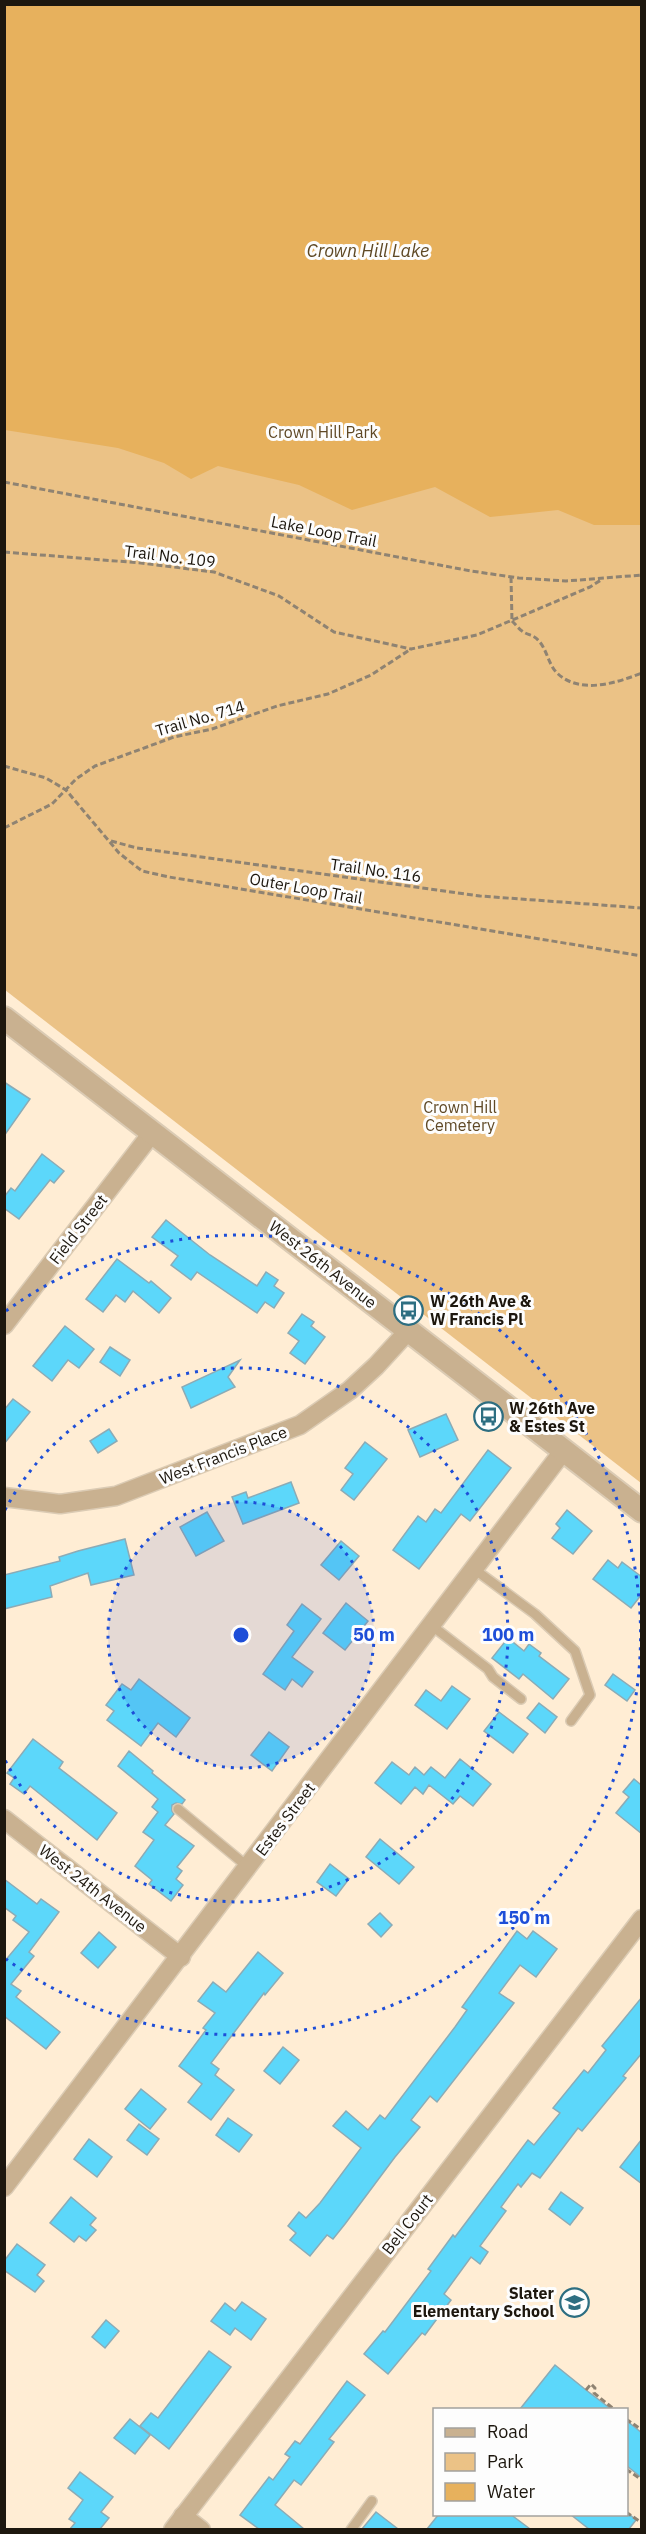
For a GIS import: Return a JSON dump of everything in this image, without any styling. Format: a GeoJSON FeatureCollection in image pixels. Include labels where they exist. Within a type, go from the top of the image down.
{"type":"FeatureCollection","features":[{"type":"Feature","properties":{"kind":"street","name":"West 26th Avenue"},"geometry":{"type":"LineString","coordinates":[[4,1018],[642,1511]]}},
{"type":"Feature","properties":{"kind":"street","name":"Field Street"},"geometry":{"type":"LineString","coordinates":[[4,1325],[152,1133]]}},
{"type":"Feature","properties":{"kind":"street","name":"West Francis Place"},"geometry":{"type":"LineString","coordinates":[[4,1497],[60,1504],[116,1496],[300,1425],[350,1390],[409,1330]]}},
{"type":"Feature","properties":{"kind":"street","name":"Estes Street"},"geometry":{"type":"LineString","coordinates":[[4,2187],[564,1450]]}},
{"type":"Feature","properties":{"kind":"street","name":"West 24th Avenue"},"geometry":{"type":"LineString","coordinates":[[4,1819],[181,1957]]}},
{"type":"Feature","properties":{"kind":"street","name":"Bell Court"},"geometry":{"type":"LineString","coordinates":[[178,2523],[642,1919]]}},
{"type":"Feature","properties":{"kind":"street"},"geometry":{"type":"LineString","coordinates":[[178,2523],[201,2529]]}},
{"type":"Feature","properties":{"kind":"lane"},"geometry":{"type":"LineString","coordinates":[[474,1569],[535,1614],[575,1651],[590,1695],[571,1721]]}},
{"type":"Feature","properties":{"kind":"lane"},"geometry":{"type":"LineString","coordinates":[[431,1625],[488,1669],[493,1677],[521,1700]]}},
{"type":"Feature","properties":{"kind":"lane"},"geometry":{"type":"LineString","coordinates":[[178,1809],[248,1867]]}},
{"type":"Feature","properties":{"kind":"lane"},"geometry":{"type":"LineString","coordinates":[[351,2529],[372,2501]]}},
{"type":"Feature","properties":{"kind":"path","name":"Lake Loop Trail"},"geometry":{"type":"LineString","coordinates":[[4,483],[511,577],[566,581],[642,575]]}},
{"type":"Feature","properties":{"kind":"path","name":"Trail No. 109"},"geometry":{"type":"LineString","coordinates":[[4,552],[141,563],[214,572],[279,596],[334,632],[411,649],[477,635],[590,587],[603,579]]}},
{"type":"Feature","properties":{"kind":"path"},"geometry":{"type":"LineString","coordinates":[[511,577],[512,621],[523,632],[541,642],[558,674],[571,681],[587,685],[611,684],[642,673]]}},
{"type":"Feature","properties":{"kind":"path","name":"Trail No. 714"},"geometry":{"type":"LineString","coordinates":[[4,828],[52,804],[76,779],[95,766],[174,737],[212,729],[277,706],[328,694],[371,675],[411,649]]}},
{"type":"Feature","properties":{"kind":"path","name":"Outer Loop Trail"},"geometry":{"type":"LineString","coordinates":[[4,766],[46,778],[66,790],[119,853],[142,871],[642,956]]}},
{"type":"Feature","properties":{"kind":"path","name":"Trail No. 116"},"geometry":{"type":"LineString","coordinates":[[110,840],[136,848],[480,896],[642,908]]}},
{"type":"Feature","properties":{"kind":"path"},"geometry":{"type":"LineString","coordinates":[[586,2390],[591,2384],[595,2388],[594,2393],[614,2408]]}},
{"type":"Feature","properties":{"kind":"path"},"geometry":{"type":"LineString","coordinates":[[628,2419],[642,2430]]}},
{"type":"Feature","properties":{"kind":"path"},"geometry":{"type":"LineString","coordinates":[[628,2470],[642,2480]]}},
{"type":"Feature","properties":{"kind":"path"},"geometry":{"type":"LineString","coordinates":[[628,2513],[642,2523]]}},
{"type":"Feature","properties":{"kind":"green space","name":"Crown Hill Park"},"geometry":{"type":"Polygon","coordinates":[[[4,5],[641,5],[641,1483],[5,990],[4,5]]]}},
{"type":"Feature","properties":{"kind":"water","name":"Crown Hill Lake"},"geometry":{"type":"Polygon","coordinates":[[[4,5],[641,5],[641,525],[594,525],[558,510],[490,517],[435,487],[352,510],[299,485],[218,466],[191,479],[164,463],[118,448],[5,430],[4,5]]]}},
{"type":"Feature","properties":{"kind":"building"},"geometry":{"type":"Polygon","coordinates":[[[4,1082],[30,1099],[4,1136],[4,1082]]]}},
{"type":"Feature","properties":{"kind":"building"},"geometry":{"type":"Polygon","coordinates":[[[42,1154],[64,1171],[54,1183],[50,1180],[19,1219],[4,1208],[4,1197],[11,1188],[15,1191],[42,1154]]]}},
{"type":"Feature","properties":{"kind":"building"},"geometry":{"type":"Polygon","coordinates":[[[166,1220],[210,1255],[257,1286],[266,1272],[278,1280],[274,1286],[284,1293],[274,1308],[265,1302],[257,1313],[197,1272],[191,1280],[171,1265],[178,1256],[152,1237],[166,1220]]]}},
{"type":"Feature","properties":{"kind":"building"},"geometry":{"type":"Polygon","coordinates":[[[117,1259],[149,1283],[151,1281],[171,1298],[159,1313],[133,1291],[125,1302],[116,1295],[103,1312],[86,1299],[117,1259]]]}},
{"type":"Feature","properties":{"kind":"building"},"geometry":{"type":"Polygon","coordinates":[[[302,1314],[314,1322],[311,1326],[325,1337],[305,1364],[290,1353],[299,1341],[288,1333],[302,1314]]]}},
{"type":"Feature","properties":{"kind":"building"},"geometry":{"type":"Polygon","coordinates":[[[65,1326],[94,1349],[79,1368],[68,1360],[52,1381],[33,1366],[65,1326]]]}},
{"type":"Feature","properties":{"kind":"building"},"geometry":{"type":"Polygon","coordinates":[[[110,1347],[130,1360],[120,1376],[100,1362],[110,1347]]]}},
{"type":"Feature","properties":{"kind":"building"},"geometry":{"type":"Polygon","coordinates":[[[240,1360],[228,1377],[235,1387],[191,1408],[182,1387],[240,1360]]]}},
{"type":"Feature","properties":{"kind":"building"},"geometry":{"type":"Polygon","coordinates":[[[13,1399],[30,1412],[4,1444],[4,1410],[13,1399]]]}},
{"type":"Feature","properties":{"kind":"building"},"geometry":{"type":"Polygon","coordinates":[[[446,1414],[458,1440],[420,1457],[408,1430],[446,1414]]]}},
{"type":"Feature","properties":{"kind":"building"},"geometry":{"type":"Polygon","coordinates":[[[109,1429],[117,1441],[98,1453],[90,1441],[109,1429]]]}},
{"type":"Feature","properties":{"kind":"building"},"geometry":{"type":"Polygon","coordinates":[[[365,1442],[387,1459],[354,1500],[341,1490],[353,1474],[345,1468],[365,1442]]]}},
{"type":"Feature","properties":{"kind":"building"},"geometry":{"type":"Polygon","coordinates":[[[488,1450],[511,1468],[470,1521],[461,1514],[419,1569],[393,1550],[418,1516],[426,1522],[435,1509],[441,1513],[488,1450]]]}},
{"type":"Feature","properties":{"kind":"building"},"geometry":{"type":"Polygon","coordinates":[[[291,1482],[299,1503],[243,1524],[232,1497],[246,1492],[248,1498],[291,1482]]]}},
{"type":"Feature","properties":{"kind":"building"},"geometry":{"type":"Polygon","coordinates":[[[567,1510],[592,1531],[573,1554],[552,1538],[560,1528],[556,1524],[567,1510]]]}},
{"type":"Feature","properties":{"kind":"building"},"geometry":{"type":"Polygon","coordinates":[[[207,1512],[224,1541],[196,1556],[180,1527],[207,1512]]]}},
{"type":"Feature","properties":{"kind":"building"},"geometry":{"type":"Polygon","coordinates":[[[125,1539],[134,1575],[91,1585],[88,1573],[50,1586],[52,1597],[4,1609],[4,1575],[60,1561],[59,1557],[125,1539]]]}},
{"type":"Feature","properties":{"kind":"building"},"geometry":{"type":"Polygon","coordinates":[[[341,1541],[359,1556],[339,1580],[321,1565],[341,1541]]]}},
{"type":"Feature","properties":{"kind":"building"},"geometry":{"type":"Polygon","coordinates":[[[608,1560],[618,1568],[622,1562],[642,1577],[642,1594],[631,1608],[593,1579],[608,1560]]]}},
{"type":"Feature","properties":{"kind":"building"},"geometry":{"type":"Polygon","coordinates":[[[346,1603],[368,1621],[345,1650],[323,1633],[346,1603]]]}},
{"type":"Feature","properties":{"kind":"building"},"geometry":{"type":"Polygon","coordinates":[[[302,1604],[321,1619],[292,1657],[313,1672],[302,1687],[292,1679],[285,1690],[263,1674],[294,1631],[287,1625],[302,1604]]]}},
{"type":"Feature","properties":{"kind":"building"},"geometry":{"type":"Polygon","coordinates":[[[508,1638],[524,1651],[529,1644],[541,1653],[539,1656],[569,1679],[553,1699],[523,1674],[519,1679],[492,1658],[508,1638]]]}},
{"type":"Feature","properties":{"kind":"building"},"geometry":{"type":"Polygon","coordinates":[[[613,1674],[635,1690],[627,1701],[605,1685],[613,1674]]]}},
{"type":"Feature","properties":{"kind":"building"},"geometry":{"type":"Polygon","coordinates":[[[139,1679],[190,1718],[176,1737],[158,1723],[141,1746],[107,1720],[114,1711],[106,1705],[122,1684],[131,1690],[139,1679]]]}},
{"type":"Feature","properties":{"kind":"building"},"geometry":{"type":"Polygon","coordinates":[[[452,1686],[470,1699],[447,1729],[415,1705],[426,1690],[441,1701],[452,1686]]]}},
{"type":"Feature","properties":{"kind":"building"},"geometry":{"type":"Polygon","coordinates":[[[539,1703],[557,1717],[545,1733],[527,1718],[539,1703]]]}},
{"type":"Feature","properties":{"kind":"building"},"geometry":{"type":"Polygon","coordinates":[[[499,1712],[528,1734],[513,1753],[484,1731],[499,1712]]]}},
{"type":"Feature","properties":{"kind":"building"},"geometry":{"type":"Polygon","coordinates":[[[269,1732],[289,1747],[272,1771],[251,1755],[269,1732]]]}},
{"type":"Feature","properties":{"kind":"building"},"geometry":{"type":"Polygon","coordinates":[[[33,1739],[63,1762],[59,1768],[117,1813],[97,1840],[30,1786],[24,1794],[10,1784],[14,1778],[7,1773],[33,1739]]]}},
{"type":"Feature","properties":{"kind":"building"},"geometry":{"type":"Polygon","coordinates":[[[129,1751],[185,1800],[182,1804],[172,1805],[174,1814],[165,1825],[194,1846],[177,1867],[182,1871],[176,1879],[183,1885],[171,1901],[149,1884],[152,1880],[135,1866],[154,1840],[143,1832],[158,1812],[152,1807],[158,1799],[118,1766],[129,1751]]]}},
{"type":"Feature","properties":{"kind":"building"},"geometry":{"type":"Polygon","coordinates":[[[460,1759],[491,1784],[473,1806],[460,1796],[453,1804],[429,1785],[423,1794],[415,1787],[401,1804],[375,1783],[392,1762],[409,1775],[415,1767],[424,1775],[431,1767],[445,1778],[460,1759]]]}},
{"type":"Feature","properties":{"kind":"building"},"geometry":{"type":"Polygon","coordinates":[[[634,1779],[640,1784],[642,1782],[642,1834],[616,1813],[629,1797],[623,1792],[634,1779]]]}},
{"type":"Feature","properties":{"kind":"building"},"geometry":{"type":"Polygon","coordinates":[[[380,1839],[414,1867],[399,1884],[366,1857],[380,1839]]]}},
{"type":"Feature","properties":{"kind":"building"},"geometry":{"type":"Polygon","coordinates":[[[330,1864],[349,1879],[336,1896],[317,1882],[330,1864]]]}},
{"type":"Feature","properties":{"kind":"building"},"geometry":{"type":"Polygon","coordinates":[[[4,1879],[37,1904],[41,1899],[59,1912],[29,1952],[34,1956],[11,1984],[21,1991],[16,1997],[60,2032],[46,2049],[4,2016],[4,1962],[29,1932],[13,1920],[16,1916],[4,1907],[4,1879]]]}},
{"type":"Feature","properties":{"kind":"building"},"geometry":{"type":"Polygon","coordinates":[[[380,1913],[392,1925],[381,1937],[368,1924],[380,1913]]]}},
{"type":"Feature","properties":{"kind":"building"},"geometry":{"type":"Polygon","coordinates":[[[517,1931],[527,1939],[533,1931],[557,1949],[536,1977],[520,1965],[499,1993],[514,2003],[437,2102],[430,2096],[411,2120],[420,2127],[333,2239],[327,2235],[310,2256],[290,2240],[296,2233],[288,2226],[299,2212],[306,2218],[361,2148],[333,2126],[346,2111],[368,2130],[380,2115],[385,2119],[467,2010],[462,2007],[517,1931]]]}},
{"type":"Feature","properties":{"kind":"building"},"geometry":{"type":"Polygon","coordinates":[[[99,1932],[116,1947],[98,1968],[81,1953],[99,1932]]]}},
{"type":"Feature","properties":{"kind":"building"},"geometry":{"type":"Polygon","coordinates":[[[258,1952],[283,1973],[265,1995],[264,1993],[211,2063],[219,2069],[215,2075],[234,2090],[211,2120],[188,2102],[202,2084],[179,2066],[206,2030],[203,2028],[215,2013],[198,2001],[213,1982],[226,1992],[258,1952]]]}},
{"type":"Feature","properties":{"kind":"building"},"geometry":{"type":"Polygon","coordinates":[[[642,1997],[642,2053],[623,2076],[626,2078],[582,2131],[578,2128],[540,2178],[532,2173],[521,2187],[518,2184],[501,2207],[506,2211],[480,2246],[488,2252],[480,2264],[471,2257],[444,2294],[451,2300],[425,2335],[422,2333],[388,2374],[364,2354],[383,2331],[385,2332],[431,2271],[428,2269],[453,2235],[455,2237],[528,2140],[534,2145],[560,2113],[553,2108],[584,2070],[588,2073],[606,2050],[602,2046],[642,1997]]]}},
{"type":"Feature","properties":{"kind":"building"},"geometry":{"type":"Polygon","coordinates":[[[283,2047],[299,2060],[280,2084],[264,2071],[283,2047]]]}},
{"type":"Feature","properties":{"kind":"building"},"geometry":{"type":"Polygon","coordinates":[[[141,2089],[166,2109],[150,2129],[125,2109],[141,2089]]]}},
{"type":"Feature","properties":{"kind":"building"},"geometry":{"type":"Polygon","coordinates":[[[228,2118],[252,2135],[239,2152],[216,2135],[228,2118]]]}},
{"type":"Feature","properties":{"kind":"building"},"geometry":{"type":"Polygon","coordinates":[[[139,2124],[159,2139],[147,2155],[127,2140],[139,2124]]]}},
{"type":"Feature","properties":{"kind":"building"},"geometry":{"type":"Polygon","coordinates":[[[89,2139],[112,2157],[97,2177],[74,2159],[89,2139]]]}},
{"type":"Feature","properties":{"kind":"building"},"geometry":{"type":"Polygon","coordinates":[[[642,2139],[642,2184],[620,2167],[642,2139]]]}},
{"type":"Feature","properties":{"kind":"building"},"geometry":{"type":"Polygon","coordinates":[[[561,2192],[583,2208],[570,2225],[549,2209],[561,2192]]]}},
{"type":"Feature","properties":{"kind":"building"},"geometry":{"type":"Polygon","coordinates":[[[71,2197],[96,2218],[90,2225],[96,2230],[86,2241],[79,2236],[74,2242],[50,2223],[71,2197]]]}},
{"type":"Feature","properties":{"kind":"building"},"geometry":{"type":"Polygon","coordinates":[[[17,2244],[45,2265],[37,2275],[44,2281],[35,2292],[4,2270],[4,2261],[17,2244]]]}},
{"type":"Feature","properties":{"kind":"building"},"geometry":{"type":"Polygon","coordinates":[[[242,2302],[266,2319],[251,2340],[235,2328],[230,2335],[211,2321],[225,2303],[235,2311],[242,2302]]]}},
{"type":"Feature","properties":{"kind":"building"},"geometry":{"type":"Polygon","coordinates":[[[106,2320],[119,2331],[105,2348],[92,2337],[106,2320]]]}},
{"type":"Feature","properties":{"kind":"building"},"geometry":{"type":"Polygon","coordinates":[[[209,2351],[231,2367],[169,2449],[140,2426],[151,2413],[158,2418],[209,2351]]]}},
{"type":"Feature","properties":{"kind":"building"},"geometry":{"type":"Polygon","coordinates":[[[555,2365],[610,2408],[521,2408],[555,2365]]]}},
{"type":"Feature","properties":{"kind":"building"},"geometry":{"type":"Polygon","coordinates":[[[347,2381],[365,2395],[329,2439],[334,2442],[301,2485],[294,2480],[275,2505],[304,2529],[259,2529],[240,2515],[269,2477],[273,2480],[290,2457],[285,2454],[295,2441],[300,2444],[347,2381]]]}},
{"type":"Feature","properties":{"kind":"building"},"geometry":{"type":"Polygon","coordinates":[[[130,2419],[150,2435],[135,2454],[114,2438],[130,2419]]]}},
{"type":"Feature","properties":{"kind":"building"},"geometry":{"type":"Polygon","coordinates":[[[628,2422],[642,2433],[642,2478],[628,2467],[628,2422]]]}},
{"type":"Feature","properties":{"kind":"building"},"geometry":{"type":"Polygon","coordinates":[[[80,2472],[113,2497],[101,2512],[109,2518],[100,2529],[70,2529],[75,2523],[69,2519],[83,2500],[68,2488],[80,2472]]]}},
{"type":"Feature","properties":{"kind":"building"},"geometry":{"type":"Polygon","coordinates":[[[376,2512],[398,2529],[362,2529],[376,2512]]]}},
{"type":"Feature","properties":{"kind":"building"},"geometry":{"type":"Polygon","coordinates":[[[629,2514],[636,2520],[629,2529],[589,2529],[573,2516],[628,2516],[629,2514]]]}},
{"type":"Feature","properties":{"kind":"building"},"geometry":{"type":"Polygon","coordinates":[[[437,2516],[513,2516],[530,2529],[427,2529],[437,2516]]]}},
{"type":"Feature","properties":{"kind":"place","name":"W 26th Ave & W Francis Pl"},"geometry":{"type":"Point","coordinates":[409,1310]}},
{"type":"Feature","properties":{"kind":"place","name":"W 26th Ave & Estes St"},"geometry":{"type":"Point","coordinates":[488,1417]}},
{"type":"Feature","properties":{"kind":"place","name":"Slater Elementary School"},"geometry":{"type":"Point","coordinates":[575,2302]}},
{"type":"Feature","properties":{"kind":"park label","name":"Crown Hill Cemetery"},"geometry":{"type":"Point","coordinates":[460,1116]}}]}
